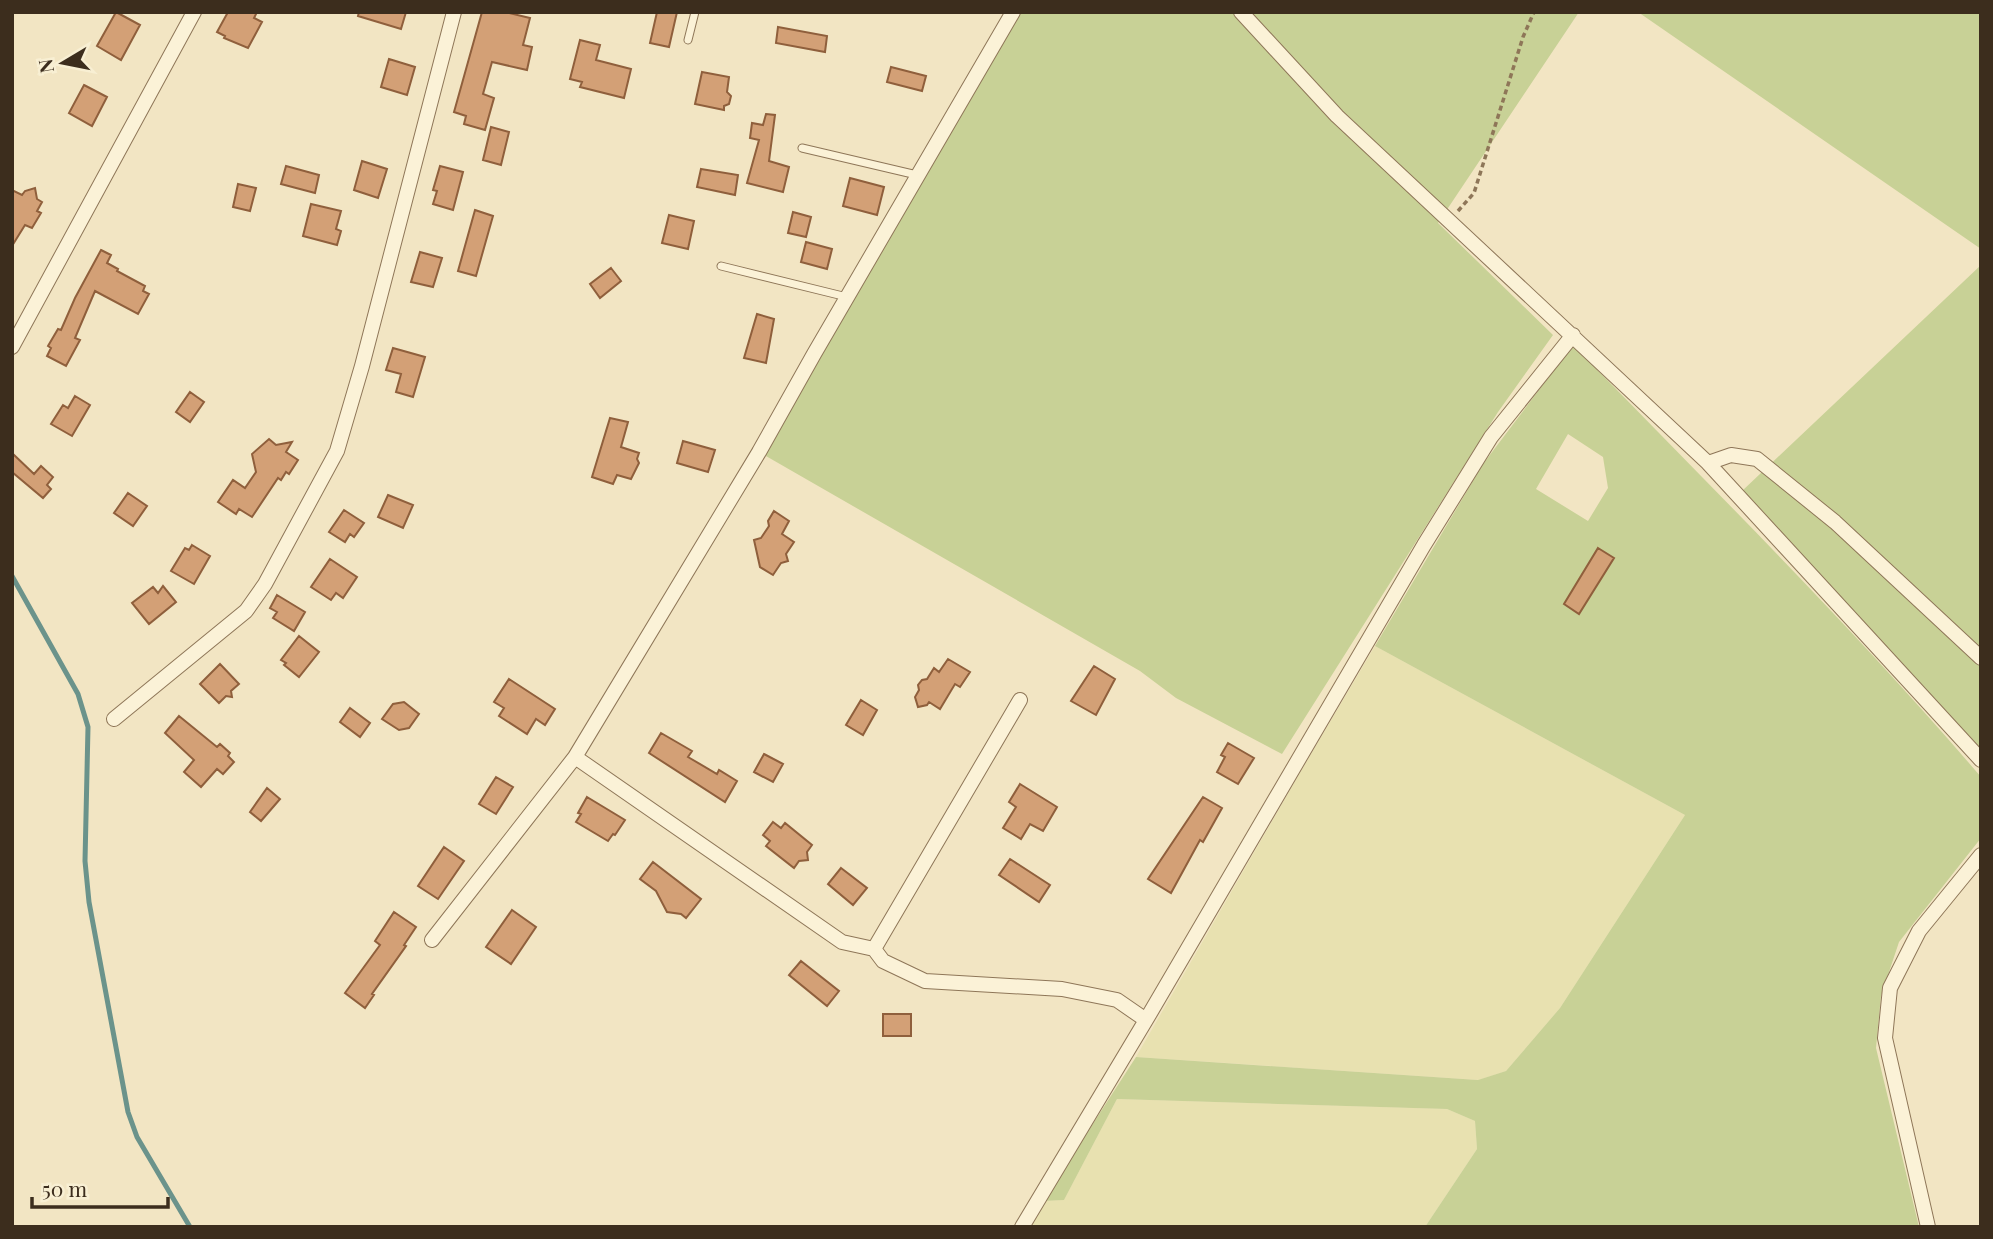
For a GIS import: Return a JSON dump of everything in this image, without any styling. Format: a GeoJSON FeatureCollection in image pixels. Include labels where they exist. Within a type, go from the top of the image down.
{"type":"FeatureCollection","features":[{"type":"Feature","properties":{"kind":"street"},"geometry":{"type":"LineString","coordinates":[[12,347],[194,12]]}},
{"type":"Feature","properties":{"kind":"street"},"geometry":{"type":"LineString","coordinates":[[114,719],[246,611],[265,584],[337,451],[362,366],[454,12]]}},
{"type":"Feature","properties":{"kind":"street"},"geometry":{"type":"LineString","coordinates":[[432,940],[575,757],[760,452],[1013,12]]}},
{"type":"Feature","properties":{"kind":"street"},"geometry":{"type":"LineString","coordinates":[[1241,12],[1338,116],[1708,463],[1981,760]]}},
{"type":"Feature","properties":{"kind":"street"},"geometry":{"type":"LineString","coordinates":[[1022,1227],[1424,545],[1485,448],[1573,335]]}},
{"type":"Feature","properties":{"kind":"street"},"geometry":{"type":"LineString","coordinates":[[1708,463],[1731,455],[1757,459],[1835,522],[1981,658]]}},
{"type":"Feature","properties":{"kind":"street"},"geometry":{"type":"LineString","coordinates":[[874,949],[1020,700]]}},
{"type":"Feature","properties":{"kind":"street"},"geometry":{"type":"LineString","coordinates":[[575,757],[842,942],[874,949],[883,961],[925,981],[1062,989],[1117,1000],[1146,1020]]}},
{"type":"Feature","properties":{"kind":"street"},"geometry":{"type":"LineString","coordinates":[[1928,1227],[1885,1038],[1890,988],[1919,931],[1981,855]]}},
{"type":"Feature","properties":{"kind":"lane"},"geometry":{"type":"LineString","coordinates":[[688,40],[695,12]]}},
{"type":"Feature","properties":{"kind":"lane"},"geometry":{"type":"LineString","coordinates":[[802,148],[918,175]]}},
{"type":"Feature","properties":{"kind":"lane"},"geometry":{"type":"LineString","coordinates":[[721,266],[847,297]]}},
{"type":"Feature","properties":{"kind":"path"},"geometry":{"type":"LineString","coordinates":[[1449,220],[1474,193],[1523,37],[1534,12]]}},
{"type":"Feature","properties":{"kind":"shaded area"},"geometry":{"type":"Polygon","coordinates":[[[1375,646],[1685,815],[1560,1008],[1506,1071],[1479,1080],[1136,1057],[1301,771],[1375,646]]]}},
{"type":"Feature","properties":{"kind":"shaded area"},"geometry":{"type":"Polygon","coordinates":[[[1117,1099],[1447,1109],[1475,1121],[1477,1149],[1425,1227],[1028,1227],[1043,1201],[1064,1200],[1117,1099]]]}},
{"type":"Feature","properties":{"kind":"green space"},"geometry":{"type":"Polygon","coordinates":[[[1020,12],[1579,12],[1438,223],[1553,335],[1498,412],[1282,754],[1176,698],[1140,671],[759,452],[1020,12]]]}},
{"type":"Feature","properties":{"kind":"green space"},"geometry":{"type":"Polygon","coordinates":[[[1638,12],[1981,12],[1981,249],[1638,12]]]}},
{"type":"Feature","properties":{"kind":"green space"},"geometry":{"type":"Polygon","coordinates":[[[1981,265],[1981,749],[1742,491],[1981,265]]]}},
{"type":"Feature","properties":{"kind":"green space"},"geometry":{"type":"Polygon","coordinates":[[[1573,345],[1832,611],[1981,777],[1981,838],[1899,942],[1881,996],[1876,1048],[1919,1227],[1425,1227],[1477,1149],[1475,1121],[1447,1109],[1117,1099],[1064,1200],[1043,1201],[1136,1057],[1478,1080],[1506,1071],[1560,1008],[1685,815],[1375,646],[1483,464],[1573,345]],[[1568,434],[1536,489],[1588,521],[1608,488],[1603,457],[1568,434]],[[1598,548],[1564,604],[1579,614],[1614,558],[1598,548]]]}},
{"type":"Feature","properties":{"kind":"building"},"geometry":{"type":"Polygon","coordinates":[[[116,12],[140,25],[121,60],[97,46],[116,12]]]}},
{"type":"Feature","properties":{"kind":"building"},"geometry":{"type":"Polygon","coordinates":[[[228,12],[257,12],[254,18],[262,22],[248,48],[224,38],[225,36],[217,32],[228,12]]]}},
{"type":"Feature","properties":{"kind":"building"},"geometry":{"type":"Polygon","coordinates":[[[359,12],[406,12],[401,29],[358,16],[359,12]]]}},
{"type":"Feature","properties":{"kind":"building"},"geometry":{"type":"Polygon","coordinates":[[[482,12],[505,12],[530,18],[523,45],[532,47],[527,70],[492,62],[483,94],[494,98],[485,130],[464,124],[466,116],[454,112],[482,12]]]}},
{"type":"Feature","properties":{"kind":"building"},"geometry":{"type":"Polygon","coordinates":[[[657,12],[677,12],[669,47],[650,43],[657,12]]]}},
{"type":"Feature","properties":{"kind":"building"},"geometry":{"type":"Polygon","coordinates":[[[778,27],[827,36],[825,52],[776,43],[778,27]]]}},
{"type":"Feature","properties":{"kind":"building"},"geometry":{"type":"Polygon","coordinates":[[[580,40],[600,45],[596,60],[631,69],[624,98],[580,87],[582,82],[570,79],[580,40]]]}},
{"type":"Feature","properties":{"kind":"building"},"geometry":{"type":"Polygon","coordinates":[[[389,59],[415,67],[407,95],[381,87],[389,59]]]}},
{"type":"Feature","properties":{"kind":"building"},"geometry":{"type":"Polygon","coordinates":[[[891,67],[926,76],[922,91],[887,82],[891,67]]]}},
{"type":"Feature","properties":{"kind":"building"},"geometry":{"type":"Polygon","coordinates":[[[702,72],[729,77],[727,92],[731,96],[724,110],[695,104],[702,72]]]}},
{"type":"Feature","properties":{"kind":"building"},"geometry":{"type":"Polygon","coordinates":[[[84,85],[107,97],[92,126],[69,113],[84,85]]]}},
{"type":"Feature","properties":{"kind":"building"},"geometry":{"type":"Polygon","coordinates":[[[766,114],[775,115],[769,161],[789,167],[783,192],[747,183],[759,140],[750,138],[752,123],[763,125],[766,114]]]}},
{"type":"Feature","properties":{"kind":"building"},"geometry":{"type":"Polygon","coordinates":[[[491,127],[509,132],[501,165],[483,160],[491,127]]]}},
{"type":"Feature","properties":{"kind":"building"},"geometry":{"type":"Polygon","coordinates":[[[362,161],[387,169],[378,198],[354,190],[362,161]]]}},
{"type":"Feature","properties":{"kind":"building"},"geometry":{"type":"Polygon","coordinates":[[[286,166],[319,175],[315,193],[281,184],[286,166]]]}},
{"type":"Feature","properties":{"kind":"building"},"geometry":{"type":"Polygon","coordinates":[[[440,166],[463,172],[453,210],[433,204],[437,191],[433,190],[440,166]]]}},
{"type":"Feature","properties":{"kind":"building"},"geometry":{"type":"Polygon","coordinates":[[[701,169],[738,175],[735,195],[697,187],[701,169]]]}},
{"type":"Feature","properties":{"kind":"building"},"geometry":{"type":"Polygon","coordinates":[[[850,178],[884,187],[877,215],[843,206],[850,178]]]}},
{"type":"Feature","properties":{"kind":"building"},"geometry":{"type":"Polygon","coordinates":[[[238,184],[256,188],[250,211],[233,207],[238,184]]]}},
{"type":"Feature","properties":{"kind":"building"},"geometry":{"type":"Polygon","coordinates":[[[35,188],[37,199],[42,202],[37,211],[41,213],[32,228],[25,225],[12,246],[12,190],[22,195],[35,188]]]}},
{"type":"Feature","properties":{"kind":"building"},"geometry":{"type":"Polygon","coordinates":[[[311,204],[341,211],[336,229],[341,231],[337,245],[303,236],[311,204]]]}},
{"type":"Feature","properties":{"kind":"building"},"geometry":{"type":"Polygon","coordinates":[[[475,210],[493,216],[476,276],[458,271],[475,210]]]}},
{"type":"Feature","properties":{"kind":"building"},"geometry":{"type":"Polygon","coordinates":[[[793,212],[811,217],[806,237],[788,233],[793,212]]]}},
{"type":"Feature","properties":{"kind":"building"},"geometry":{"type":"Polygon","coordinates":[[[669,215],[694,221],[688,249],[662,243],[669,215]]]}},
{"type":"Feature","properties":{"kind":"building"},"geometry":{"type":"Polygon","coordinates":[[[806,242],[832,249],[827,269],[801,262],[806,242]]]}},
{"type":"Feature","properties":{"kind":"building"},"geometry":{"type":"Polygon","coordinates":[[[101,250],[111,255],[107,263],[145,286],[143,291],[149,294],[138,314],[95,291],[75,338],[80,340],[66,366],[47,356],[51,348],[48,346],[58,329],[61,330],[101,250]]]}},
{"type":"Feature","properties":{"kind":"building"},"geometry":{"type":"Polygon","coordinates":[[[420,252],[442,258],[433,287],[411,282],[420,252]]]}},
{"type":"Feature","properties":{"kind":"building"},"geometry":{"type":"Polygon","coordinates":[[[611,268],[621,281],[600,298],[590,284],[611,268]]]}},
{"type":"Feature","properties":{"kind":"building"},"geometry":{"type":"Polygon","coordinates":[[[757,314],[774,319],[766,363],[744,358],[757,314]]]}},
{"type":"Feature","properties":{"kind":"building"},"geometry":{"type":"Polygon","coordinates":[[[393,348],[425,357],[413,397],[396,392],[401,374],[386,370],[393,348]]]}},
{"type":"Feature","properties":{"kind":"building"},"geometry":{"type":"Polygon","coordinates":[[[190,392],[204,402],[190,422],[176,412],[190,392]]]}},
{"type":"Feature","properties":{"kind":"building"},"geometry":{"type":"Polygon","coordinates":[[[75,396],[90,405],[72,436],[51,424],[63,405],[68,408],[75,396]]]}},
{"type":"Feature","properties":{"kind":"building"},"geometry":{"type":"Polygon","coordinates":[[[610,418],[628,422],[621,447],[639,453],[639,463],[631,479],[617,475],[613,484],[592,477],[610,418]]]}},
{"type":"Feature","properties":{"kind":"building"},"geometry":{"type":"Polygon","coordinates":[[[269,439],[276,445],[292,442],[286,452],[298,460],[289,474],[286,472],[281,480],[278,478],[252,517],[239,509],[236,514],[218,502],[233,480],[245,488],[256,472],[252,454],[269,439]]]}},
{"type":"Feature","properties":{"kind":"building"},"geometry":{"type":"Polygon","coordinates":[[[683,441],[715,450],[708,472],[677,463],[683,441]]]}},
{"type":"Feature","properties":{"kind":"building"},"geometry":{"type":"Polygon","coordinates":[[[12,453],[34,474],[41,466],[53,477],[47,485],[51,489],[43,498],[12,472],[12,453]]]}},
{"type":"Feature","properties":{"kind":"building"},"geometry":{"type":"Polygon","coordinates":[[[128,493],[147,506],[133,526],[114,513],[128,493]]]}},
{"type":"Feature","properties":{"kind":"building"},"geometry":{"type":"Polygon","coordinates":[[[388,495],[413,505],[403,528],[378,517],[388,495]]]}},
{"type":"Feature","properties":{"kind":"building"},"geometry":{"type":"Polygon","coordinates":[[[344,510],[364,523],[354,537],[350,534],[345,542],[329,532],[344,510]]]}},
{"type":"Feature","properties":{"kind":"building"},"geometry":{"type":"Polygon","coordinates":[[[774,511],[789,521],[782,534],[794,542],[786,554],[788,561],[781,563],[773,575],[760,567],[754,540],[761,538],[774,511]]]}},
{"type":"Feature","properties":{"kind":"building"},"geometry":{"type":"Polygon","coordinates":[[[192,545],[210,556],[194,584],[171,571],[185,548],[189,550],[192,545]]]}},
{"type":"Feature","properties":{"kind":"building"},"geometry":{"type":"Polygon","coordinates":[[[1598,548],[1614,558],[1579,614],[1564,604],[1598,548]]]}},
{"type":"Feature","properties":{"kind":"building"},"geometry":{"type":"Polygon","coordinates":[[[330,559],[357,577],[343,598],[336,593],[331,600],[311,587],[330,559]]]}},
{"type":"Feature","properties":{"kind":"building"},"geometry":{"type":"Polygon","coordinates":[[[163,586],[176,602],[149,624],[132,603],[153,587],[158,593],[163,586]]]}},
{"type":"Feature","properties":{"kind":"building"},"geometry":{"type":"Polygon","coordinates":[[[277,595],[305,612],[294,631],[273,618],[277,612],[270,608],[277,595]]]}},
{"type":"Feature","properties":{"kind":"building"},"geometry":{"type":"Polygon","coordinates":[[[299,636],[319,652],[299,677],[281,660],[299,636]]]}},
{"type":"Feature","properties":{"kind":"building"},"geometry":{"type":"Polygon","coordinates":[[[948,659],[970,672],[960,687],[955,684],[940,709],[929,702],[918,707],[915,697],[919,690],[918,685],[927,679],[934,668],[939,672],[948,659]]]}},
{"type":"Feature","properties":{"kind":"building"},"geometry":{"type":"Polygon","coordinates":[[[220,664],[239,684],[231,691],[232,697],[226,696],[219,703],[200,684],[220,664]]]}},
{"type":"Feature","properties":{"kind":"building"},"geometry":{"type":"Polygon","coordinates":[[[1094,666],[1115,679],[1096,715],[1071,701],[1094,666]]]}},
{"type":"Feature","properties":{"kind":"building"},"geometry":{"type":"Polygon","coordinates":[[[509,679],[555,709],[545,725],[536,719],[527,734],[499,716],[504,708],[494,702],[509,679]]]}},
{"type":"Feature","properties":{"kind":"building"},"geometry":{"type":"Polygon","coordinates":[[[861,700],[877,710],[863,735],[846,725],[861,700]]]}},
{"type":"Feature","properties":{"kind":"building"},"geometry":{"type":"Polygon","coordinates":[[[404,702],[419,714],[409,728],[399,730],[382,719],[393,704],[404,702]]]}},
{"type":"Feature","properties":{"kind":"building"},"geometry":{"type":"Polygon","coordinates":[[[350,708],[370,723],[360,737],[340,722],[350,708]]]}},
{"type":"Feature","properties":{"kind":"building"},"geometry":{"type":"Polygon","coordinates":[[[179,716],[217,747],[220,744],[230,753],[228,756],[234,762],[223,774],[217,769],[201,787],[184,772],[194,760],[165,733],[179,716]]]}},
{"type":"Feature","properties":{"kind":"building"},"geometry":{"type":"Polygon","coordinates":[[[661,733],[692,751],[688,757],[717,774],[719,770],[737,781],[725,802],[649,753],[661,733]]]}},
{"type":"Feature","properties":{"kind":"building"},"geometry":{"type":"Polygon","coordinates":[[[1228,743],[1254,758],[1238,784],[1217,772],[1225,757],[1221,755],[1228,743]]]}},
{"type":"Feature","properties":{"kind":"building"},"geometry":{"type":"Polygon","coordinates":[[[764,754],[783,764],[773,782],[754,772],[764,754]]]}},
{"type":"Feature","properties":{"kind":"building"},"geometry":{"type":"Polygon","coordinates":[[[496,777],[513,787],[496,814],[479,804],[496,777]]]}},
{"type":"Feature","properties":{"kind":"building"},"geometry":{"type":"Polygon","coordinates":[[[1020,784],[1057,807],[1043,831],[1030,824],[1021,839],[1003,828],[1016,807],[1009,802],[1020,784]]]}},
{"type":"Feature","properties":{"kind":"building"},"geometry":{"type":"Polygon","coordinates":[[[267,788],[280,799],[261,821],[250,812],[267,788]]]}},
{"type":"Feature","properties":{"kind":"building"},"geometry":{"type":"Polygon","coordinates":[[[587,797],[625,820],[608,841],[576,822],[587,797]]]}},
{"type":"Feature","properties":{"kind":"building"},"geometry":{"type":"Polygon","coordinates":[[[1203,797],[1222,808],[1203,842],[1200,840],[1171,893],[1148,879],[1203,797]]]}},
{"type":"Feature","properties":{"kind":"building"},"geometry":{"type":"Polygon","coordinates":[[[773,822],[781,828],[785,823],[812,845],[807,852],[808,860],[799,861],[794,868],[766,846],[770,841],[763,835],[773,822]]]}},
{"type":"Feature","properties":{"kind":"building"},"geometry":{"type":"Polygon","coordinates":[[[444,847],[464,861],[438,899],[418,886],[444,847]]]}},
{"type":"Feature","properties":{"kind":"building"},"geometry":{"type":"Polygon","coordinates":[[[1010,859],[1050,885],[1039,902],[999,875],[1010,859]]]}},
{"type":"Feature","properties":{"kind":"building"},"geometry":{"type":"Polygon","coordinates":[[[653,862],[701,899],[686,918],[681,914],[667,912],[656,891],[640,879],[653,862]]]}},
{"type":"Feature","properties":{"kind":"building"},"geometry":{"type":"Polygon","coordinates":[[[841,868],[867,888],[853,905],[828,884],[841,868]]]}},
{"type":"Feature","properties":{"kind":"building"},"geometry":{"type":"Polygon","coordinates":[[[512,910],[536,927],[511,964],[486,947],[512,910]]]}},
{"type":"Feature","properties":{"kind":"building"},"geometry":{"type":"Polygon","coordinates":[[[394,912],[416,927],[365,1008],[345,993],[380,945],[375,941],[394,912]]]}},
{"type":"Feature","properties":{"kind":"building"},"geometry":{"type":"Polygon","coordinates":[[[801,961],[839,991],[827,1006],[789,975],[801,961]]]}},
{"type":"Feature","properties":{"kind":"building"},"geometry":{"type":"Polygon","coordinates":[[[883,1014],[911,1014],[911,1036],[883,1036],[883,1014]]]}},
{"type":"Feature","properties":{"kind":"waterway"},"geometry":{"type":"LineString","coordinates":[[12,576],[78,694],[88,727],[85,861],[89,902],[128,1112],[137,1137],[190,1227]]}}]}
